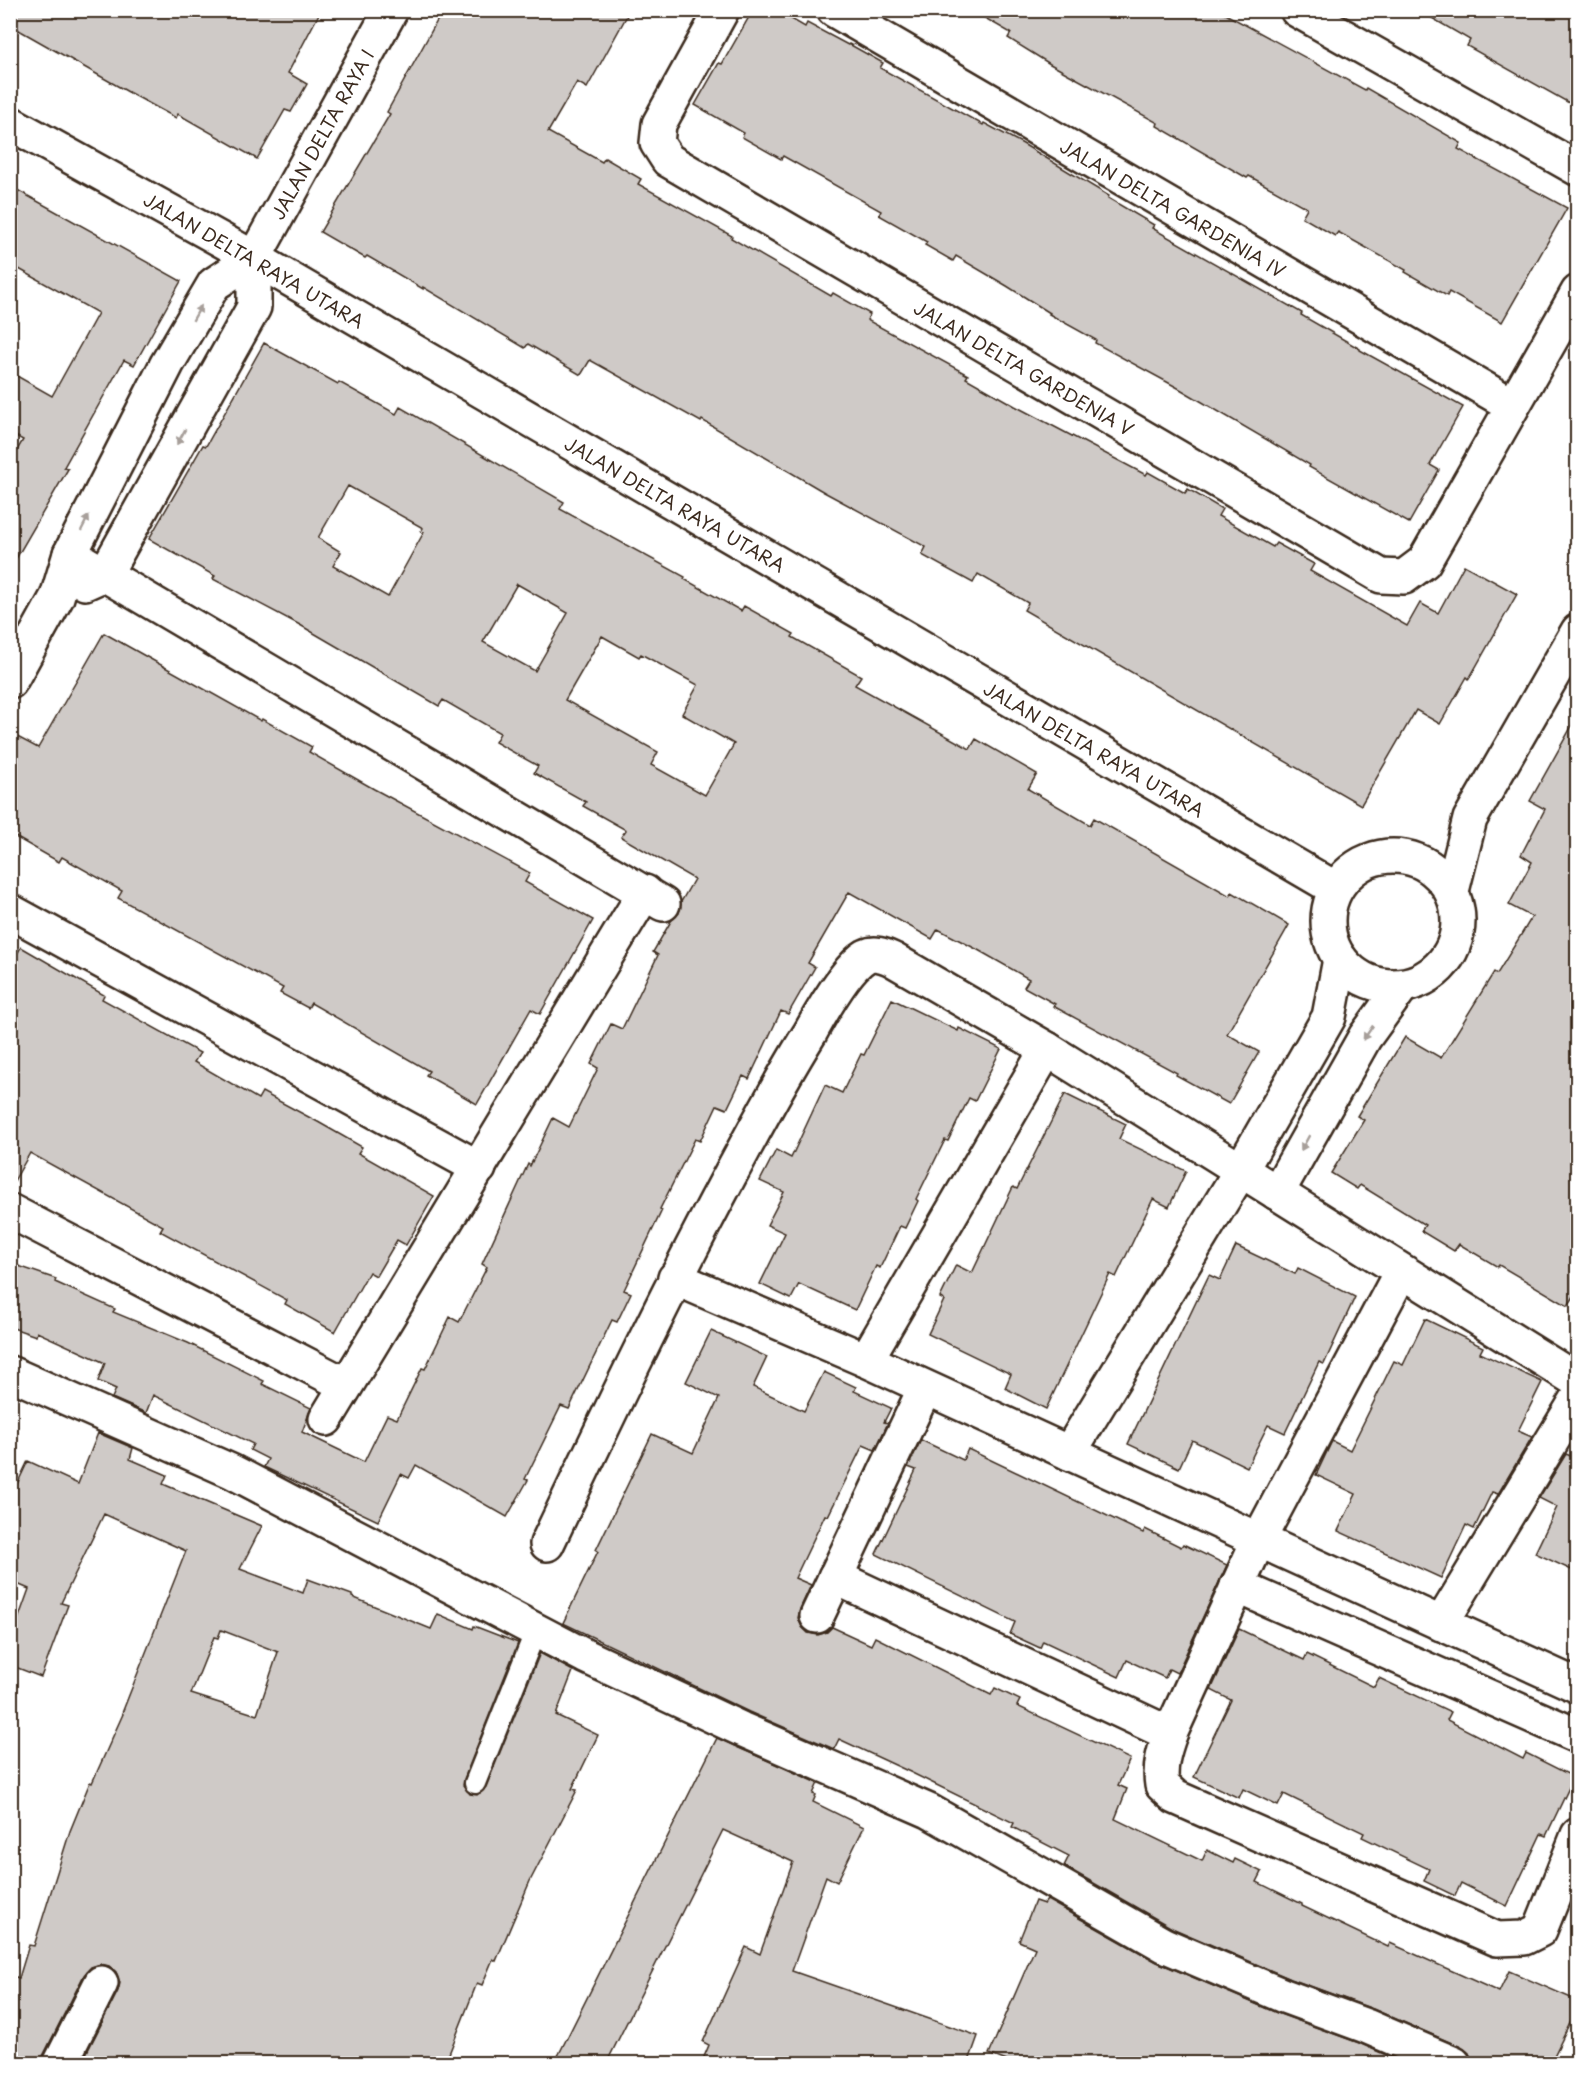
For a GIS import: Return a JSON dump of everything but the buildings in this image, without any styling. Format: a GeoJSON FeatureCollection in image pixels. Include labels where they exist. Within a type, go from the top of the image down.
{"type":"FeatureCollection","features":[{"type":"Feature","properties":{"kind":"street","name":"JALAN DELTA RAYA I"},"geometry":{"type":"LineString","coordinates":[[254,258],[391,10]]}},
{"type":"Feature","properties":{"kind":"street","name":"JALAN DELTA GARDENIA V"},"geometry":{"type":"LineString","coordinates":[[722,10],[659,124],[657,143],[668,160],[1381,576],[1404,577],[1424,562],[1512,405]]}},
{"type":"Feature","properties":{"kind":"street","name":"JALAN DELTA GARDENIA IV"},"geometry":{"type":"LineString","coordinates":[[834,10],[1512,405]]}},
{"type":"Feature","properties":{"kind":"street"},"geometry":{"type":"LineString","coordinates":[[1297,10],[1578,169]]}},
{"type":"Feature","properties":{"kind":"street","name":"JALAN DELTA RAYA UTARA"},"geometry":{"type":"LineString","coordinates":[[10,123],[254,258],[1336,889]]}},
{"type":"Feature","properties":{"kind":"street"},"geometry":{"type":"LineString","coordinates":[[10,682],[57,597],[70,554],[167,364],[214,284],[254,258]]}},
{"type":"Feature","properties":{"kind":"street"},"geometry":{"type":"LineString","coordinates":[[57,597],[105,574],[254,307],[254,258]]}},
{"type":"Feature","properties":{"kind":"street"},"geometry":{"type":"LineString","coordinates":[[1512,405],[1578,292]]}},
{"type":"Feature","properties":{"kind":"street"},"geometry":{"type":"LineString","coordinates":[[70,554],[654,898],[479,1168],[326,1419]]}},
{"type":"Feature","properties":{"kind":"street"},"geometry":{"type":"LineString","coordinates":[[1452,891],[1470,819],[1578,631]]}},
{"type":"Feature","properties":{"kind":"street"},"geometry":{"type":"LineString","coordinates":[[1415,859],[1470,819]]}},
{"type":"Feature","properties":{"kind":"street"},"geometry":{"type":"LineString","coordinates":[[1398,856],[1415,859],[1439,874],[1452,891],[1458,910],[1459,931],[1452,951],[1440,968],[1422,980],[1402,986],[1378,985],[1357,975],[1340,959],[1330,937],[1328,912],[1336,889],[1352,870],[1373,859],[1398,856]]}},
{"type":"Feature","properties":{"kind":"street"},"geometry":{"type":"LineString","coordinates":[[10,911],[479,1168]]}},
{"type":"Feature","properties":{"kind":"street"},"geometry":{"type":"LineString","coordinates":[[547,1544],[675,1278],[785,1071],[850,972],[866,956],[877,954],[892,959],[1047,1049],[1578,1381]]}},
{"type":"Feature","properties":{"kind":"street"},"geometry":{"type":"LineString","coordinates":[[1069,1453],[1241,1170],[1329,1017],[1340,959]]}},
{"type":"Feature","properties":{"kind":"street"},"geometry":{"type":"LineString","coordinates":[[1277,1193],[1365,1037],[1402,986]]}},
{"type":"Feature","properties":{"kind":"street"},"geometry":{"type":"LineString","coordinates":[[866,1360],[1047,1049]]}},
{"type":"Feature","properties":{"kind":"street"},"geometry":{"type":"LineString","coordinates":[[10,1211],[346,1385]]}},
{"type":"Feature","properties":{"kind":"street"},"geometry":{"type":"LineString","coordinates":[[1401,1272],[1259,1539],[1237,1586],[1170,1734],[1160,1773],[1161,1785],[1175,1797],[1497,1939],[1524,1938],[1540,1930],[1578,1836]]}},
{"type":"Feature","properties":{"kind":"street"},"geometry":{"type":"LineString","coordinates":[[675,1278],[866,1360],[1578,1686]]}},
{"type":"Feature","properties":{"kind":"street"},"geometry":{"type":"LineString","coordinates":[[10,1373],[231,1471],[585,1656],[741,1729],[929,1810],[1164,1945],[1454,2064]]}},
{"type":"Feature","properties":{"kind":"street"},"geometry":{"type":"LineString","coordinates":[[817,1616],[925,1388]]}},
{"type":"Feature","properties":{"kind":"street"},"geometry":{"type":"LineString","coordinates":[[1441,1624],[1578,1398]]}},
{"type":"Feature","properties":{"kind":"street"},"geometry":{"type":"LineString","coordinates":[[836,1577],[1170,1734]]}},
{"type":"Feature","properties":{"kind":"street"},"geometry":{"type":"LineString","coordinates":[[1237,1586],[1578,1736]]}},
{"type":"Feature","properties":{"kind":"street"},"geometry":{"type":"LineString","coordinates":[[60,2064],[101,1983]]}},
{"type":"Feature","properties":{"kind":"lane"},"geometry":{"type":"LineString","coordinates":[[475,1783],[536,1630]]}}]}
